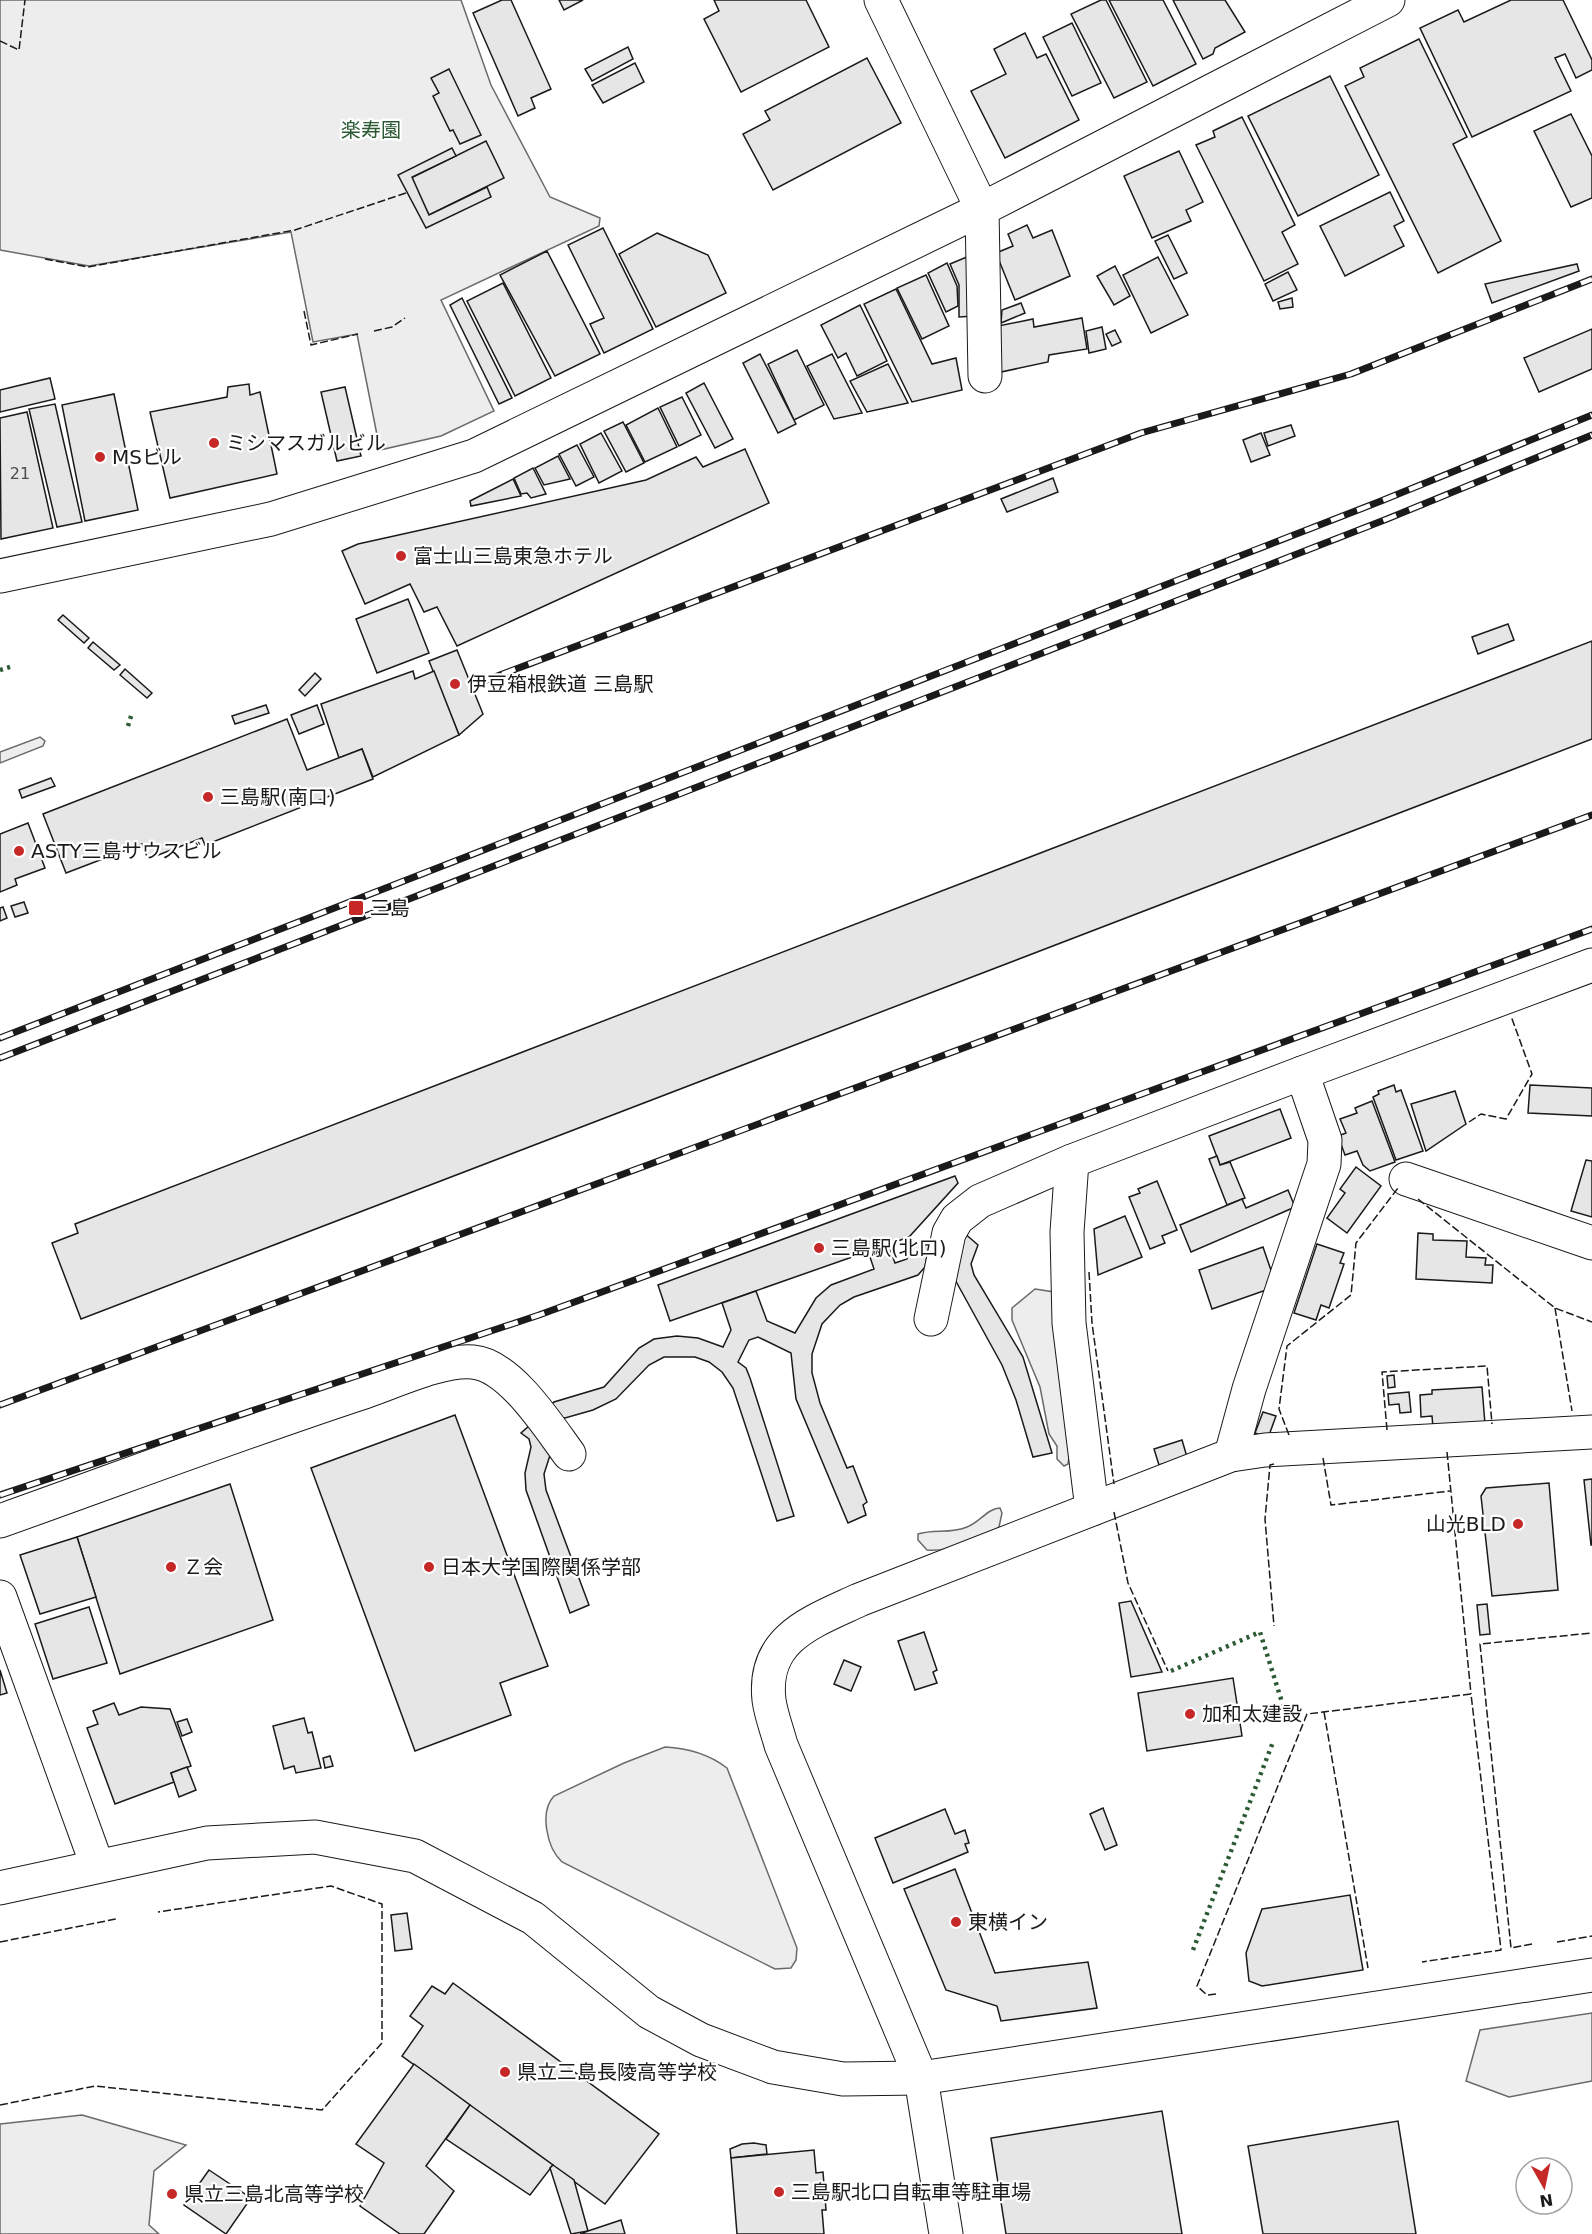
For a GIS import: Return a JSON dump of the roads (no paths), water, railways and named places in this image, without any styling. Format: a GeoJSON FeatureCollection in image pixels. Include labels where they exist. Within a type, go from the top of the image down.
{"type":"FeatureCollection","features":[{"type":"Feature","properties":{"kind":"street"},"geometry":{"type":"LineString","coordinates":[[881,0],[982,209],[985,376]]}},
{"type":"Feature","properties":{"kind":"street"},"geometry":{"type":"LineString","coordinates":[[0,576],[271,519],[474,456],[982,209],[1388,0]]}},
{"type":"Feature","properties":{"kind":"street"},"geometry":{"type":"LineString","coordinates":[[932,1319],[948,1233],[957,1219],[980,1201],[1072,1161],[1592,965]]}},
{"type":"Feature","properties":{"kind":"street"},"geometry":{"type":"LineString","coordinates":[[1231,1455],[1249,1389],[1324,1164],[1325,1140],[1302,1073]]}},
{"type":"Feature","properties":{"kind":"street"},"geometry":{"type":"LineString","coordinates":[[1072,1161],[1067,1232],[1069,1323],[1092,1509]]}},
{"type":"Feature","properties":{"kind":"street"},"geometry":{"type":"LineString","coordinates":[[1406,1179],[1592,1243]]}},
{"type":"Feature","properties":{"kind":"street"},"geometry":{"type":"LineString","coordinates":[[0,1521],[319,1407],[450,1364],[474,1362],[494,1369],[533,1406],[569,1454]]}},
{"type":"Feature","properties":{"kind":"street"},"geometry":{"type":"LineString","coordinates":[[946,2234],[921,2079],[781,1744],[769,1702],[768,1674],[775,1653],[817,1620],[859,1600],[1231,1455],[1276,1450],[1592,1432]]}},
{"type":"Feature","properties":{"kind":"street"},"geometry":{"type":"LineString","coordinates":[[0,1597],[97,1865]]}},
{"type":"Feature","properties":{"kind":"street"},"geometry":{"type":"LineString","coordinates":[[0,1888],[97,1865],[207,1843],[315,1838],[415,1856],[533,1918],[649,2012],[701,2040],[773,2067],[831,2077],[921,2079],[1592,1975]]}},
{"type":"Feature","properties":{"kind":"railway"},"geometry":{"type":"LineString","coordinates":[[476,684],[1141,433],[1351,374],[1592,279]]}},
{"type":"Feature","properties":{"kind":"railway"},"geometry":{"type":"LineString","coordinates":[[0,1038],[1381,501],[1592,415]]}},
{"type":"Feature","properties":{"kind":"railway"},"geometry":{"type":"LineString","coordinates":[[0,1058],[1387,519],[1592,435]]}},
{"type":"Feature","properties":{"kind":"railway"},"geometry":{"type":"LineString","coordinates":[[0,1405],[1592,815]]}},
{"type":"Feature","properties":{"kind":"railway"},"geometry":{"type":"LineString","coordinates":[[0,1495],[539,1315],[1592,929]]}},
{"type":"Feature","properties":{"kind":"place","name":"ミシマスガルビル"},"geometry":{"type":"Point","coordinates":[214,443]}},
{"type":"Feature","properties":{"kind":"place","name":"MSビル"},"geometry":{"type":"Point","coordinates":[100,457]}},
{"type":"Feature","properties":{"kind":"place","name":"富士山三島東急ホテル"},"geometry":{"type":"Point","coordinates":[401,556]}},
{"type":"Feature","properties":{"kind":"place","name":"伊豆箱根鉄道 三島駅"},"geometry":{"type":"Point","coordinates":[455,684]}},
{"type":"Feature","properties":{"kind":"place","name":"三島駅(南口)"},"geometry":{"type":"Point","coordinates":[208,797]}},
{"type":"Feature","properties":{"kind":"place","name":"ASTY三島サウスビル"},"geometry":{"type":"Point","coordinates":[19,851]}},
{"type":"Feature","properties":{"kind":"place","name":"三島"},"geometry":{"type":"Point","coordinates":[356,908]}},
{"type":"Feature","properties":{"kind":"place","name":"三島駅(北口)"},"geometry":{"type":"Point","coordinates":[819,1248]}},
{"type":"Feature","properties":{"kind":"place","name":"山光BLD"},"geometry":{"type":"Point","coordinates":[1518,1524]}},
{"type":"Feature","properties":{"kind":"place","name":"Ｚ会"},"geometry":{"type":"Point","coordinates":[171,1567]}},
{"type":"Feature","properties":{"kind":"place","name":"日本大学国際関係学部"},"geometry":{"type":"Point","coordinates":[429,1567]}},
{"type":"Feature","properties":{"kind":"place","name":"加和太建設"},"geometry":{"type":"Point","coordinates":[1190,1714]}},
{"type":"Feature","properties":{"kind":"place","name":"東横イン"},"geometry":{"type":"Point","coordinates":[956,1922]}},
{"type":"Feature","properties":{"kind":"place","name":"県立三島長陵高等学校"},"geometry":{"type":"Point","coordinates":[505,2072]}},
{"type":"Feature","properties":{"kind":"place","name":"三島駅北口自転車等駐車場"},"geometry":{"type":"Point","coordinates":[779,2192]}},
{"type":"Feature","properties":{"kind":"place","name":"県立三島北高等学校"},"geometry":{"type":"Point","coordinates":[172,2194]}},
{"type":"Feature","properties":{"kind":"park label","name":"楽寿園"},"geometry":{"type":"Point","coordinates":[371,130]}}]}
